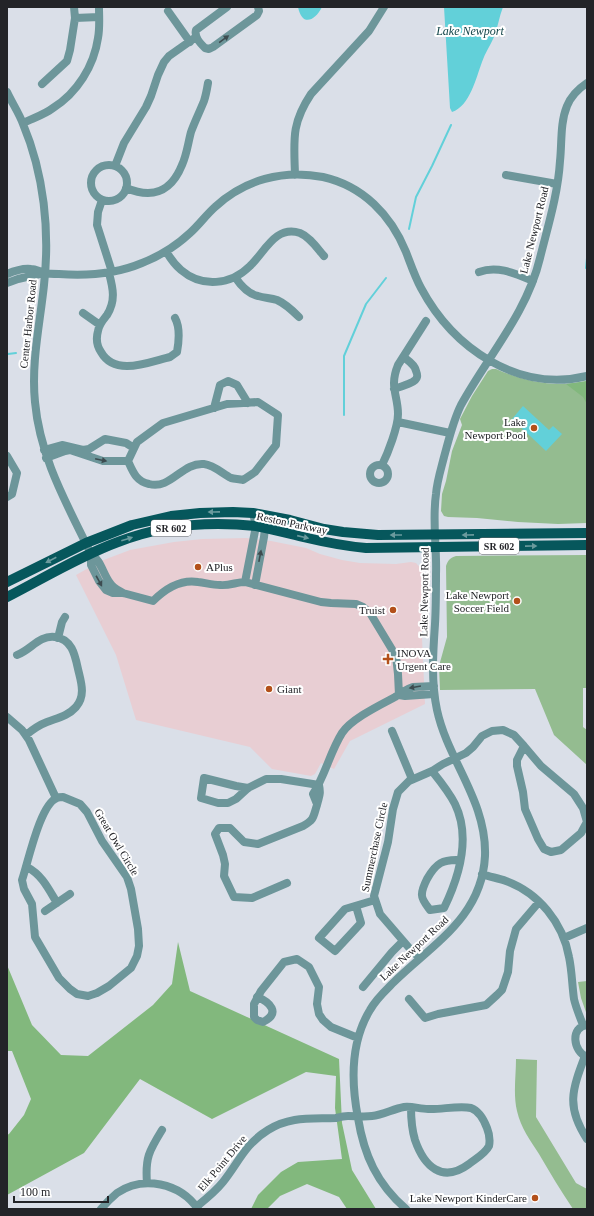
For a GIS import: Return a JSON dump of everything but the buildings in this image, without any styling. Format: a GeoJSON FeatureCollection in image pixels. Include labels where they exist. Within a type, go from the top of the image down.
{"type":"FeatureCollection","features":[{"type":"Feature","properties":{"kind":"main road","name":"Reston Parkway"},"geometry":{"type":"LineString","coordinates":[[7,582],[86,543],[132,524],[171,516],[217,512],[253,513],[343,532],[378,535],[587,533]]}},
{"type":"Feature","properties":{"kind":"main road","name":"Reston Parkway"},"geometry":{"type":"LineString","coordinates":[[7,597],[119,541],[134,536],[167,529],[209,524],[260,527],[348,546],[366,548],[587,545]]}},
{"type":"Feature","properties":{"kind":"street"},"geometry":{"type":"LineString","coordinates":[[42,84],[67,61],[75,18],[74,7]]}},
{"type":"Feature","properties":{"kind":"street"},"geometry":{"type":"LineString","coordinates":[[23,123],[52,110],[80,83],[87,71],[99,37],[99,7]]}},
{"type":"Feature","properties":{"kind":"street"},"geometry":{"type":"LineString","coordinates":[[115,166],[124,143],[146,107],[161,67],[169,56],[193,39],[197,28],[227,7]]}},
{"type":"Feature","properties":{"kind":"street"},"geometry":{"type":"LineString","coordinates":[[168,11],[193,39],[206,49],[210,48],[257,15],[259,11],[258,7]]}},
{"type":"Feature","properties":{"kind":"street"},"geometry":{"type":"LineString","coordinates":[[295,175],[293,145],[294,134],[305,103],[311,94],[369,30],[384,7]]}},
{"type":"Feature","properties":{"kind":"street"},"geometry":{"type":"LineString","coordinates":[[75,18],[99,16]]}},
{"type":"Feature","properties":{"kind":"street"},"geometry":{"type":"LineString","coordinates":[[126,188],[140,193],[153,193],[167,187],[173,182],[183,164],[195,122],[205,99],[208,83]]}},
{"type":"Feature","properties":{"kind":"street","name":"Lake Newport Road"},"geometry":{"type":"LineString","coordinates":[[406,1209],[385,1188],[370,1162],[361,1136],[354,1100],[353,1080],[354,1061],[358,1038],[369,1012],[379,996],[447,935],[464,916],[471,904],[482,874],[484,844],[482,824],[477,806],[454,758],[441,727],[436,709],[433,660],[436,601],[435,495],[450,433],[457,413],[518,313],[533,281],[539,263],[557,184],[563,119],[573,95],[587,83]]}},
{"type":"Feature","properties":{"kind":"street","name":"Center Harbor Road"},"geometry":{"type":"LineString","coordinates":[[7,92],[23,123],[35,159],[42,194],[46,229],[45,273],[34,373],[36,414],[45,454],[54,477],[91,554],[98,561],[110,584],[116,589],[123,593],[153,601],[166,590],[184,582],[197,581],[215,585],[245,582]]}},
{"type":"Feature","properties":{"kind":"street"},"geometry":{"type":"LineString","coordinates":[[105,166],[115,166],[124,173],[126,178],[126,188],[118,199],[108,201],[102,200],[94,193],[92,188],[92,177],[99,168],[105,166]]}},
{"type":"Feature","properties":{"kind":"street"},"geometry":{"type":"LineString","coordinates":[[7,274],[22,269],[31,269],[45,273],[77,275],[111,273],[141,264],[178,244],[213,209],[236,191],[249,184],[268,178],[295,175],[322,177],[338,182],[363,195],[372,202],[391,222],[421,288],[437,312],[462,340],[489,360],[506,370],[536,378],[564,380],[587,376]]}},
{"type":"Feature","properties":{"kind":"street"},"geometry":{"type":"LineString","coordinates":[[506,175],[557,184]]}},
{"type":"Feature","properties":{"kind":"street"},"geometry":{"type":"LineString","coordinates":[[102,200],[98,212],[97,225],[111,273],[113,288],[112,302],[109,311],[100,326],[97,338],[102,354],[112,363],[131,366],[170,357],[177,352],[178,323],[175,318]]}},
{"type":"Feature","properties":{"kind":"street"},"geometry":{"type":"LineString","coordinates":[[166,251],[180,269],[194,279],[210,282],[227,280],[244,272],[251,266],[274,238],[285,233],[294,232],[306,236],[324,256]]}},
{"type":"Feature","properties":{"kind":"street"},"geometry":{"type":"LineString","coordinates":[[480,272],[486,269],[500,269],[533,281]]}},
{"type":"Feature","properties":{"kind":"street"},"geometry":{"type":"LineString","coordinates":[[7,283],[45,273]]}},
{"type":"Feature","properties":{"kind":"street"},"geometry":{"type":"LineString","coordinates":[[235,277],[251,294],[278,301],[287,306],[299,317]]}},
{"type":"Feature","properties":{"kind":"street"},"geometry":{"type":"LineString","coordinates":[[83,313],[100,326]]}},
{"type":"Feature","properties":{"kind":"street"},"geometry":{"type":"LineString","coordinates":[[382,465],[398,422],[398,411],[394,389],[395,372],[426,321]]}},
{"type":"Feature","properties":{"kind":"street"},"geometry":{"type":"LineString","coordinates":[[394,389],[404,386],[418,378],[418,374],[414,367],[403,357]]}},
{"type":"Feature","properties":{"kind":"street"},"geometry":{"type":"LineString","coordinates":[[214,408],[220,385],[228,381],[237,385],[248,403]]}},
{"type":"Feature","properties":{"kind":"street"},"geometry":{"type":"LineString","coordinates":[[258,402],[278,415],[276,445],[255,472],[243,480],[232,478],[205,464],[195,465],[186,468],[164,484],[154,486],[142,483],[133,474],[128,461],[136,442],[163,423],[214,408],[227,404],[258,402]]}},
{"type":"Feature","properties":{"kind":"street"},"geometry":{"type":"LineString","coordinates":[[398,422],[450,433]]}},
{"type":"Feature","properties":{"kind":"street"},"geometry":{"type":"LineString","coordinates":[[45,454],[62,445],[83,450],[89,449],[105,439],[126,443],[134,448]]}},
{"type":"Feature","properties":{"kind":"street"},"geometry":{"type":"LineString","coordinates":[[45,454],[70,450],[103,461],[128,461]]}},
{"type":"Feature","properties":{"kind":"street"},"geometry":{"type":"LineString","coordinates":[[7,497],[12,494],[18,473],[8,460]]}},
{"type":"Feature","properties":{"kind":"street"},"geometry":{"type":"LineString","coordinates":[[253,513],[260,527],[255,585]]}},
{"type":"Feature","properties":{"kind":"street"},"geometry":{"type":"LineString","coordinates":[[264,515],[245,582],[321,602],[352,603],[367,610],[385,636],[396,656],[399,695]]}},
{"type":"Feature","properties":{"kind":"street"},"geometry":{"type":"LineString","coordinates":[[58,638],[62,622],[65,617]]}},
{"type":"Feature","properties":{"kind":"street"},"geometry":{"type":"LineString","coordinates":[[17,655],[42,639],[48,637],[58,638],[67,643],[74,653],[82,684],[81,697],[78,704],[69,713],[46,723],[26,735]]}},
{"type":"Feature","properties":{"kind":"street"},"geometry":{"type":"LineString","coordinates":[[287,883],[252,898],[234,897],[224,876],[226,864],[215,834],[219,828],[230,828],[244,842],[258,844],[308,823],[315,814],[317,804],[313,794],[319,786],[333,750],[347,727],[377,707],[399,695],[405,696],[434,690]]}},
{"type":"Feature","properties":{"kind":"street"},"geometry":{"type":"LineString","coordinates":[[7,717],[26,735],[56,798]]}},
{"type":"Feature","properties":{"kind":"street","name":"Summerchase Circle"},"geometry":{"type":"LineString","coordinates":[[420,958],[380,914],[374,896],[388,842],[393,809],[398,792],[408,781],[432,771],[466,753],[473,748],[482,736],[492,731],[503,730],[514,735],[524,746],[540,766],[574,794],[583,808],[587,822],[581,833],[561,850],[551,852],[544,849],[524,809],[523,792],[517,760],[524,746]]}},
{"type":"Feature","properties":{"kind":"street"},"geometry":{"type":"LineString","coordinates":[[392,731],[412,779]]}},
{"type":"Feature","properties":{"kind":"street"},"geometry":{"type":"LineString","coordinates":[[432,771],[454,803],[460,816],[463,836],[462,852],[460,860],[450,895],[444,908],[430,910],[422,895],[425,883],[432,870],[439,863],[449,859],[460,860]]}},
{"type":"Feature","properties":{"kind":"street"},"geometry":{"type":"LineString","coordinates":[[248,788],[204,778],[201,798],[218,803],[228,803],[236,800],[248,788],[266,779],[281,779],[319,786]]}},
{"type":"Feature","properties":{"kind":"street","name":"Great Owl Circle"},"geometry":{"type":"LineString","coordinates":[[63,797],[72,800],[80,804],[87,812],[102,841],[127,877],[131,889],[138,929],[139,946],[137,956],[131,968],[109,986],[88,996],[77,994],[59,978],[35,937],[32,904],[24,889],[22,880],[41,818],[49,805],[56,798],[63,797]]}},
{"type":"Feature","properties":{"kind":"street"},"geometry":{"type":"LineString","coordinates":[[26,866],[40,876],[57,903]]}},
{"type":"Feature","properties":{"kind":"street"},"geometry":{"type":"LineString","coordinates":[[482,874],[506,881],[527,892],[550,912],[564,938],[569,957],[574,1001],[585,1025],[578,1031],[575,1037],[579,1052],[586,1056],[574,1087],[572,1102],[575,1117],[587,1139]]}},
{"type":"Feature","properties":{"kind":"street"},"geometry":{"type":"LineString","coordinates":[[45,911],[70,894]]}},
{"type":"Feature","properties":{"kind":"street"},"geometry":{"type":"LineString","coordinates":[[356,906],[361,923],[335,951],[319,938],[345,909],[375,900]]}},
{"type":"Feature","properties":{"kind":"street"},"geometry":{"type":"LineString","coordinates":[[410,999],[425,1018],[438,1014],[486,1005],[502,990],[508,972],[510,951],[516,929],[539,902]]}},
{"type":"Feature","properties":{"kind":"street"},"geometry":{"type":"LineString","coordinates":[[564,938],[587,928]]}},
{"type":"Feature","properties":{"kind":"street"},"geometry":{"type":"LineString","coordinates":[[363,987],[403,941]]}},
{"type":"Feature","properties":{"kind":"street"},"geometry":{"type":"LineString","coordinates":[[257,997],[284,962],[297,959],[310,967],[319,987],[317,1004],[319,1014],[323,1020],[331,1027],[358,1038]]}},
{"type":"Feature","properties":{"kind":"street","name":"Elk Point Drive"},"geometry":{"type":"LineString","coordinates":[[197,1208],[224,1180],[250,1144],[258,1136],[269,1129],[284,1122],[300,1119],[372,1116],[384,1114],[403,1107],[411,1107]]}},
{"type":"Feature","properties":{"kind":"street"},"geometry":{"type":"LineString","coordinates":[[411,1107],[430,1109],[451,1107],[470,1108],[480,1113],[488,1128],[488,1146],[483,1154],[464,1168],[454,1173],[444,1173],[435,1170],[420,1152],[415,1139],[411,1107]]}},
{"type":"Feature","properties":{"kind":"street"},"geometry":{"type":"LineString","coordinates":[[147,1183],[146,1170],[148,1154],[162,1130]]}},
{"type":"Feature","properties":{"kind":"street"},"geometry":{"type":"LineString","coordinates":[[101,1209],[110,1199],[125,1189],[134,1185],[147,1183],[171,1187],[180,1192],[197,1208]]}},
{"type":"Feature","properties":{"kind":"shaded area"},"geometry":{"type":"Polygon","coordinates":[[[246,538],[306,548],[320,554],[360,563],[396,564],[411,562],[416,563],[424,572],[422,578],[422,638],[425,704],[350,741],[334,769],[321,763],[315,774],[311,776],[272,769],[250,747],[136,720],[116,655],[76,575],[101,561],[130,550],[174,542],[202,539],[246,538]]]}},
{"type":"Feature","properties":{"kind":"green space"},"geometry":{"type":"Polygon","coordinates":[[[492,369],[530,380],[552,384],[587,381],[587,523],[558,524],[444,516],[441,511],[442,494],[452,451],[462,425],[460,419],[472,396],[488,371],[492,369]]]}},
{"type":"Feature","properties":{"kind":"green space"},"geometry":{"type":"Polygon","coordinates":[[[587,381],[587,404],[583,397],[566,384],[587,381]]]}},
{"type":"Feature","properties":{"kind":"green space","name":"Lake Newport Soccer Field"},"geometry":{"type":"Polygon","coordinates":[[[587,555],[587,688],[583,688],[583,727],[587,730],[587,765],[554,735],[535,689],[440,690],[439,666],[447,637],[446,566],[451,558],[456,556],[587,555]]]}},
{"type":"Feature","properties":{"kind":"green space"},"geometry":{"type":"Polygon","coordinates":[[[178,942],[190,991],[339,1059],[342,1123],[352,1170],[376,1209],[347,1209],[339,1197],[307,1184],[280,1196],[267,1209],[251,1209],[258,1195],[281,1172],[298,1162],[342,1159],[335,1108],[336,1076],[306,1072],[212,1119],[140,1079],[84,1153],[7,1195],[7,1135],[24,1115],[31,1099],[12,1051],[7,1051],[7,965],[32,1025],[61,1055],[88,1056],[153,1005],[172,984],[178,942]]]}},
{"type":"Feature","properties":{"kind":"green space"},"geometry":{"type":"Polygon","coordinates":[[[587,981],[587,1015],[581,998],[578,982],[587,981]]]}},
{"type":"Feature","properties":{"kind":"green space"},"geometry":{"type":"Polygon","coordinates":[[[516,1059],[537,1060],[536,1117],[576,1183],[587,1189],[587,1209],[573,1209],[523,1128],[516,1105],[516,1059]]]}},
{"type":"Feature","properties":{"kind":"water"},"geometry":{"type":"Polygon","coordinates":[[[298,7],[322,7],[316,16],[309,20],[302,17],[298,7]]]}},
{"type":"Feature","properties":{"kind":"water","name":"Lake Newport"},"geometry":{"type":"Polygon","coordinates":[[[444,7],[503,7],[494,37],[483,59],[472,91],[463,104],[452,112],[450,108],[444,7]]]}},
{"type":"Feature","properties":{"kind":"water","name":"Lake Newport Pool"},"geometry":{"type":"Polygon","coordinates":[[[523,406],[549,430],[553,426],[562,434],[546,451],[512,419],[523,406]]]}},
{"type":"Feature","properties":{"kind":"waterway"},"geometry":{"type":"LineString","coordinates":[[409,229],[416,197],[451,125]]}},
{"type":"Feature","properties":{"kind":"waterway"},"geometry":{"type":"LineString","coordinates":[[586,268],[587,258]]}},
{"type":"Feature","properties":{"kind":"waterway"},"geometry":{"type":"LineString","coordinates":[[344,415],[344,356],[366,304],[386,278]]}},
{"type":"Feature","properties":{"kind":"waterway"},"geometry":{"type":"LineString","coordinates":[[7,353],[16,353]]}},
{"type":"Feature","properties":{"kind":"place","name":"Lake Newport Pool"},"geometry":{"type":"Point","coordinates":[534,428]}},
{"type":"Feature","properties":{"kind":"place","name":"APlus"},"geometry":{"type":"Point","coordinates":[198,567]}},
{"type":"Feature","properties":{"kind":"place","name":"Lake Newport Soccer Field"},"geometry":{"type":"Point","coordinates":[517,601]}},
{"type":"Feature","properties":{"kind":"place","name":"Truist"},"geometry":{"type":"Point","coordinates":[393,610]}},
{"type":"Feature","properties":{"kind":"place","name":"INOVA Urgent Care"},"geometry":{"type":"Point","coordinates":[388,659]}},
{"type":"Feature","properties":{"kind":"place","name":"Giant"},"geometry":{"type":"Point","coordinates":[269,689]}},
{"type":"Feature","properties":{"kind":"place","name":"Lake Newport KinderCare"},"geometry":{"type":"Point","coordinates":[535,1198]}}]}
